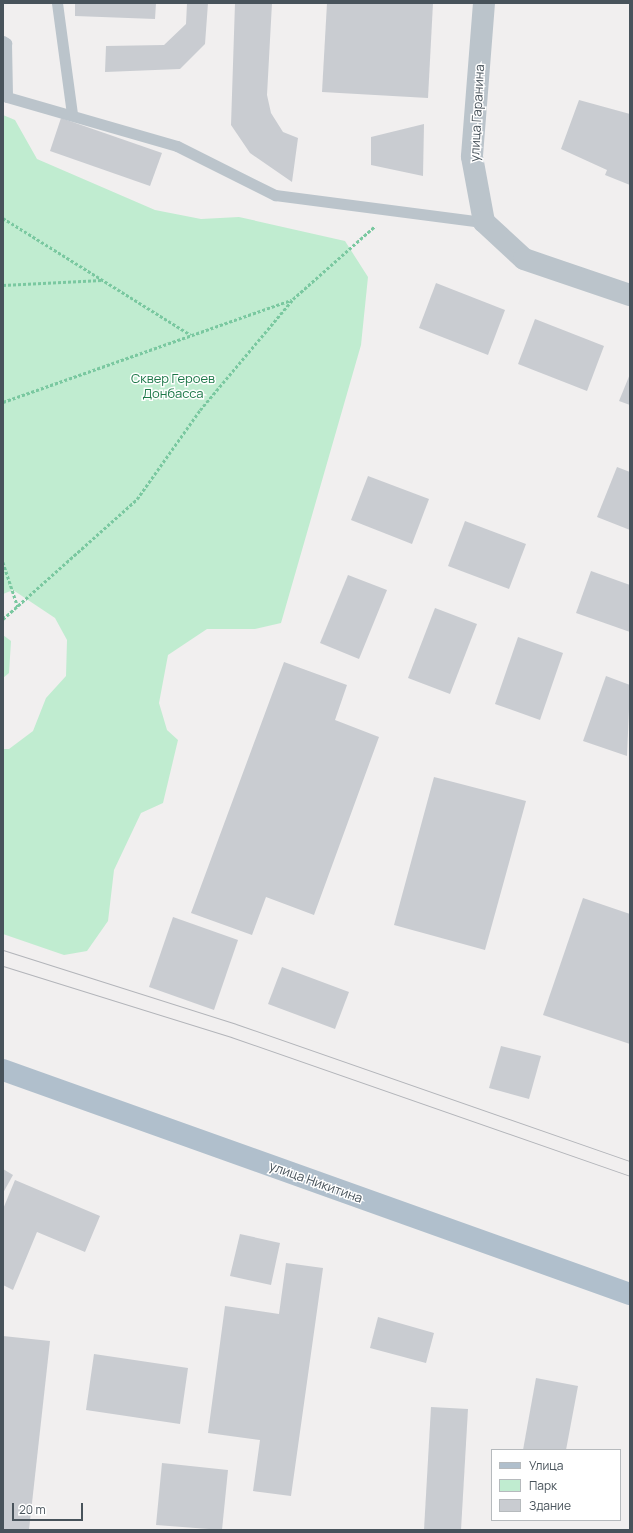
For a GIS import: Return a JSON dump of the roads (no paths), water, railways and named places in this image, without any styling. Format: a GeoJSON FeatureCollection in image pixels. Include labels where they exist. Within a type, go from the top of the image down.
{"type":"FeatureCollection","features":[{"type":"Feature","properties":{"kind":"main road","name":"улица Никитина"},"geometry":{"type":"LineString","coordinates":[[3,1070],[630,1294]]}},
{"type":"Feature","properties":{"kind":"street","name":"улица Гаранина"},"geometry":{"type":"LineString","coordinates":[[484,3],[472,158],[484,222]]}},
{"type":"Feature","properties":{"kind":"street"},"geometry":{"type":"LineString","coordinates":[[484,222],[524,259],[630,295]]}},
{"type":"Feature","properties":{"kind":"lane"},"geometry":{"type":"LineString","coordinates":[[57,3],[72,114]]}},
{"type":"Feature","properties":{"kind":"lane"},"geometry":{"type":"LineString","coordinates":[[3,41],[6,43],[7,97],[72,114],[177,146],[275,195],[484,222]]}},
{"type":"Feature","properties":{"kind":"tram line"},"geometry":{"type":"LineString","coordinates":[[3,950],[236,1024],[630,1161]]}},
{"type":"Feature","properties":{"kind":"tram line"},"geometry":{"type":"LineString","coordinates":[[3,966],[231,1037],[630,1176]]}},
{"type":"Feature","properties":{"kind":"park label","name":"Сквер Героев Донбасса"},"geometry":{"type":"Point","coordinates":[173,386]}}]}
